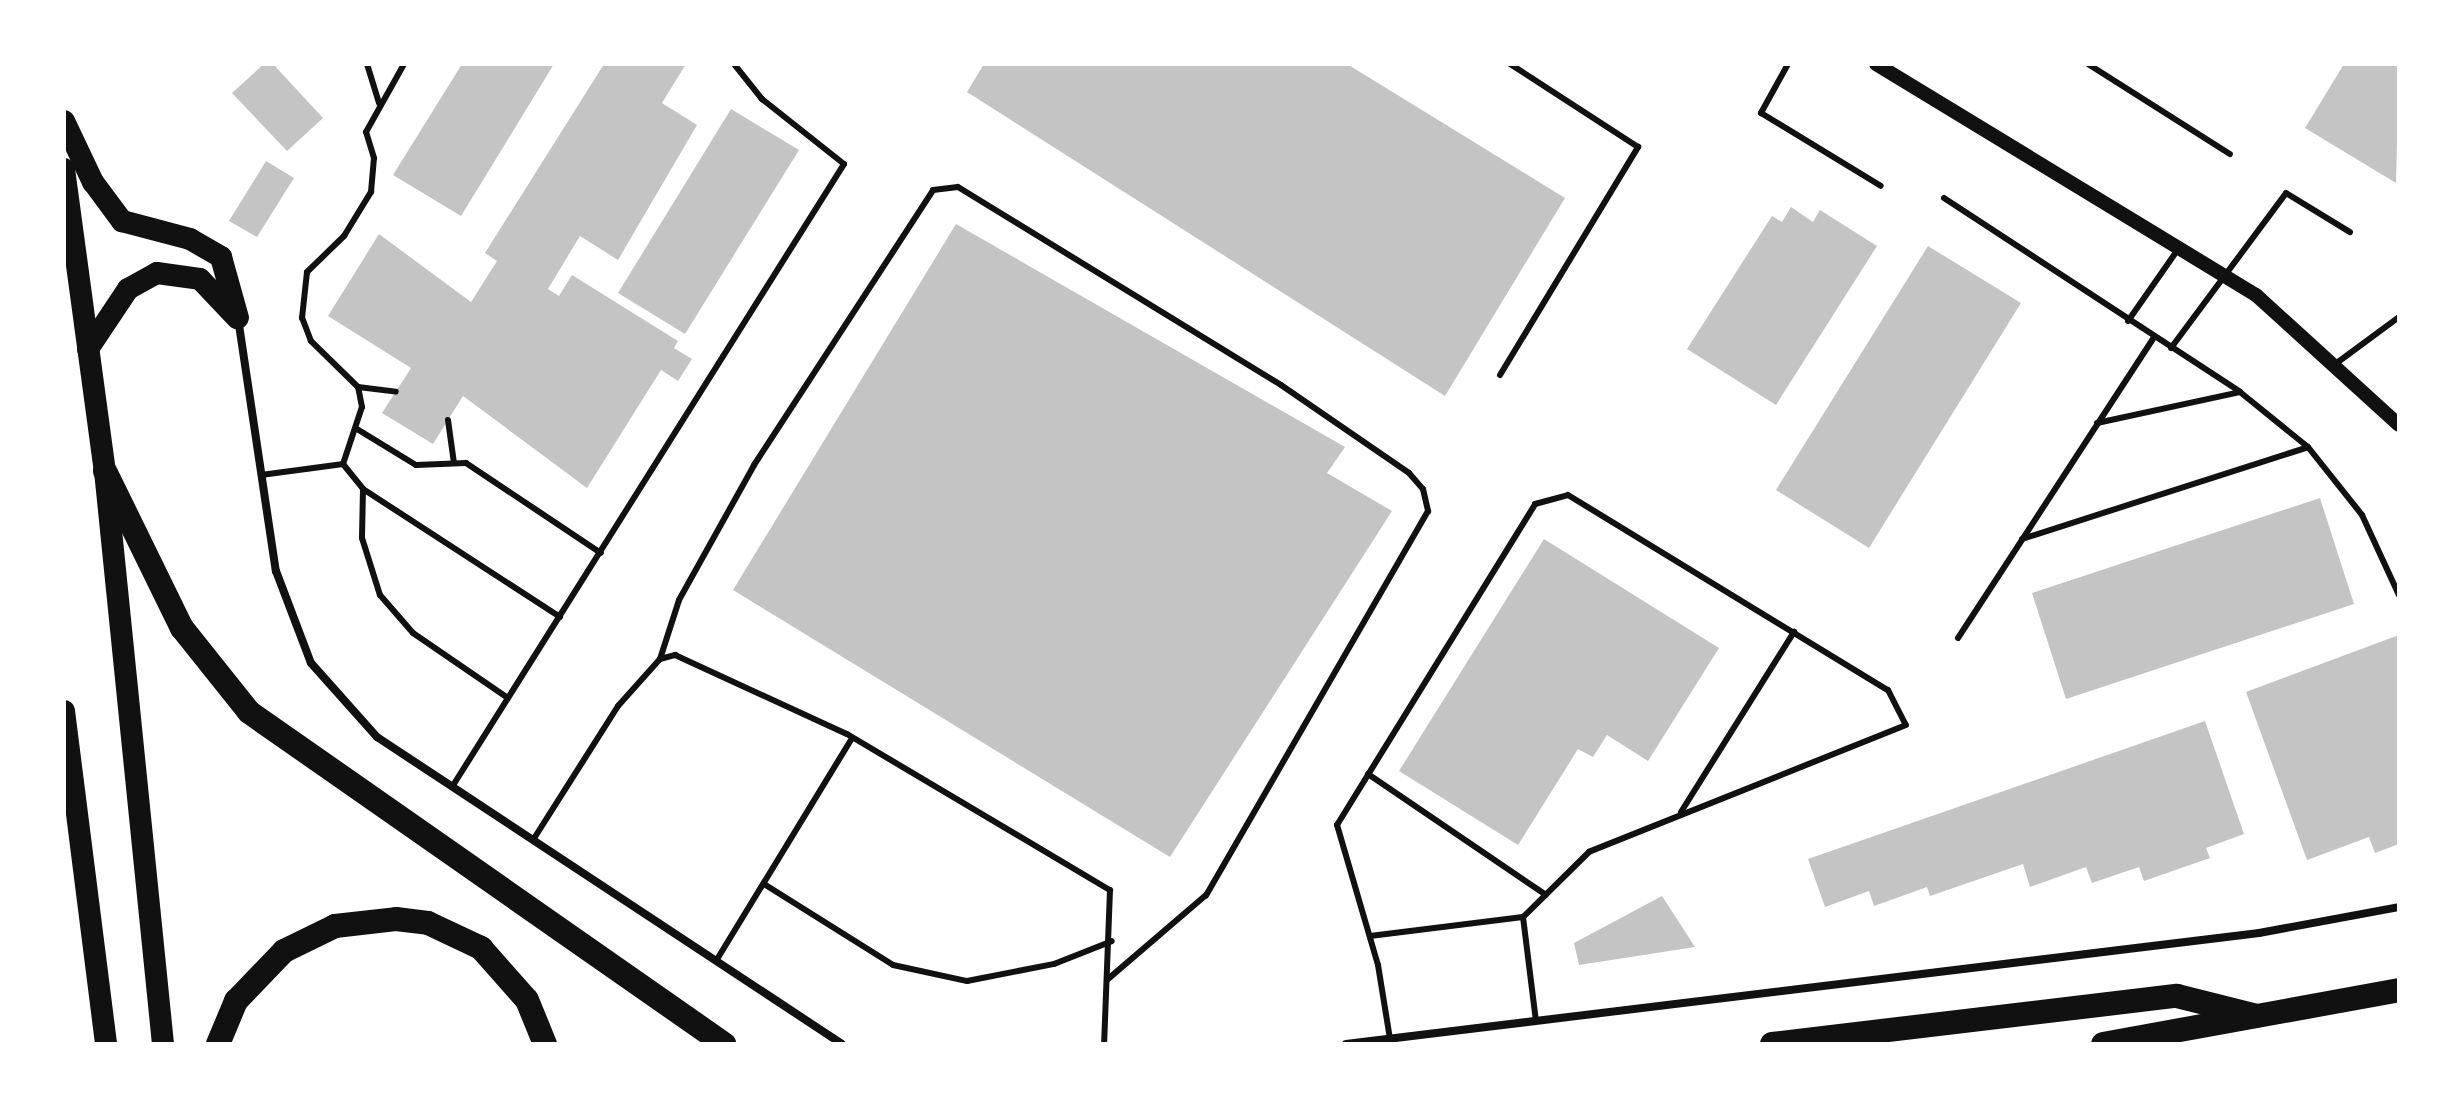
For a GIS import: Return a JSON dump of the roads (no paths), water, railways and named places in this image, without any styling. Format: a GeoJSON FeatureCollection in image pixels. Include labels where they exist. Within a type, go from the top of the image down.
{"type":"FeatureCollection","features":[{"type":"Feature","properties":{"kind":"highway"},"geometry":{"type":"LineString","coordinates":[[64,121],[93,182],[122,221],[190,239],[221,257],[238,318]]}},
{"type":"Feature","properties":{"kind":"highway"},"geometry":{"type":"LineString","coordinates":[[64,169],[105,471],[163,1044]]}},
{"type":"Feature","properties":{"kind":"highway"},"geometry":{"type":"LineString","coordinates":[[88,349],[128,289],[157,273],[200,279],[238,318]]}},
{"type":"Feature","properties":{"kind":"highway"},"geometry":{"type":"LineString","coordinates":[[105,471],[182,628],[249,712],[724,1044]]}},
{"type":"Feature","properties":{"kind":"highway"},"geometry":{"type":"LineString","coordinates":[[64,711],[106,1044]]}},
{"type":"Feature","properties":{"kind":"highway"},"geometry":{"type":"LineString","coordinates":[[218,1044],[236,1001],[284,951],[335,926],[396,919],[428,923],[481,948],[527,1000],[545,1044]]}},
{"type":"Feature","properties":{"kind":"highway"},"geometry":{"type":"LineString","coordinates":[[2103,1044],[2399,990]]}},
{"type":"Feature","properties":{"kind":"highway"},"geometry":{"type":"LineString","coordinates":[[1772,1044],[2177,996],[2257,1016]]}},
{"type":"Feature","properties":{"kind":"street"},"geometry":{"type":"LineString","coordinates":[[1876,64],[2223,274],[2338,362],[2399,425]]}},
{"type":"Feature","properties":{"kind":"street"},"geometry":{"type":"LineString","coordinates":[[238,318],[276,571],[311,663],[377,737],[842,1044]]}},
{"type":"Feature","properties":{"kind":"street"},"geometry":{"type":"LineString","coordinates":[[1346,1044],[2259,933],[2399,907]]}},
{"type":"Feature","properties":{"kind":"lane"},"geometry":{"type":"LineString","coordinates":[[367,64],[379,103]]}},
{"type":"Feature","properties":{"kind":"lane"},"geometry":{"type":"LineString","coordinates":[[396,392],[358,387],[311,341],[302,318],[307,272],[344,236],[371,192],[374,158],[366,132],[379,103],[404,64]]}},
{"type":"Feature","properties":{"kind":"lane"},"geometry":{"type":"LineString","coordinates":[[452,787],[844,164],[762,99],[734,64]]}},
{"type":"Feature","properties":{"kind":"lane"},"geometry":{"type":"LineString","coordinates":[[1500,375],[1638,147],[1510,64]]}},
{"type":"Feature","properties":{"kind":"lane"},"geometry":{"type":"LineString","coordinates":[[1788,64],[1761,113],[1881,186]]}},
{"type":"Feature","properties":{"kind":"lane"},"geometry":{"type":"LineString","coordinates":[[2088,64],[2230,154]]}},
{"type":"Feature","properties":{"kind":"lane"},"geometry":{"type":"LineString","coordinates":[[533,840],[618,706],[660,659],[679,600],[754,465],[933,190],[958,187],[1281,385],[1409,473],[1423,489],[1428,511],[1206,895],[1107,980]]}},
{"type":"Feature","properties":{"kind":"lane"},"geometry":{"type":"LineString","coordinates":[[2171,348],[2286,193],[2350,232]]}},
{"type":"Feature","properties":{"kind":"lane"},"geometry":{"type":"LineString","coordinates":[[1944,198],[2240,392],[2308,447],[2362,515],[2399,595]]}},
{"type":"Feature","properties":{"kind":"lane"},"geometry":{"type":"LineString","coordinates":[[2128,321],[2179,248]]}},
{"type":"Feature","properties":{"kind":"lane"},"geometry":{"type":"LineString","coordinates":[[2338,362],[2399,317]]}},
{"type":"Feature","properties":{"kind":"lane"},"geometry":{"type":"LineString","coordinates":[[1958,638],[2154,337]]}},
{"type":"Feature","properties":{"kind":"lane"},"geometry":{"type":"LineString","coordinates":[[343,464],[357,429],[358,387]]}},
{"type":"Feature","properties":{"kind":"lane"},"geometry":{"type":"LineString","coordinates":[[2097,423],[2240,392]]}},
{"type":"Feature","properties":{"kind":"lane"},"geometry":{"type":"LineString","coordinates":[[448,420],[454,463]]}},
{"type":"Feature","properties":{"kind":"lane"},"geometry":{"type":"LineString","coordinates":[[357,429],[416,465],[466,463],[601,553]]}},
{"type":"Feature","properties":{"kind":"lane"},"geometry":{"type":"LineString","coordinates":[[2022,539],[2308,447]]}},
{"type":"Feature","properties":{"kind":"lane"},"geometry":{"type":"LineString","coordinates":[[343,464],[363,489],[560,617]]}},
{"type":"Feature","properties":{"kind":"lane"},"geometry":{"type":"LineString","coordinates":[[261,475],[343,464]]}},
{"type":"Feature","properties":{"kind":"lane"},"geometry":{"type":"LineString","coordinates":[[363,489],[362,538],[380,595],[413,633],[508,698]]}},
{"type":"Feature","properties":{"kind":"lane"},"geometry":{"type":"LineString","coordinates":[[1370,936],[1523,917],[1589,852],[1681,812],[1906,725],[1888,690],[1568,495],[1535,504],[1337,825],[1370,936],[1390,1039]]}},
{"type":"Feature","properties":{"kind":"lane"},"geometry":{"type":"LineString","coordinates":[[1681,812],[1794,632]]}},
{"type":"Feature","properties":{"kind":"lane"},"geometry":{"type":"LineString","coordinates":[[660,659],[675,655],[852,738],[1110,890],[1112,941],[1104,1044]]}},
{"type":"Feature","properties":{"kind":"lane"},"geometry":{"type":"LineString","coordinates":[[716,961],[852,738]]}},
{"type":"Feature","properties":{"kind":"lane"},"geometry":{"type":"LineString","coordinates":[[1368,774],[1546,895]]}},
{"type":"Feature","properties":{"kind":"lane"},"geometry":{"type":"LineString","coordinates":[[764,884],[893,965],[967,981],[1054,964],[1112,941]]}},
{"type":"Feature","properties":{"kind":"lane"},"geometry":{"type":"LineString","coordinates":[[1523,917],[1536,1021]]}}]}
